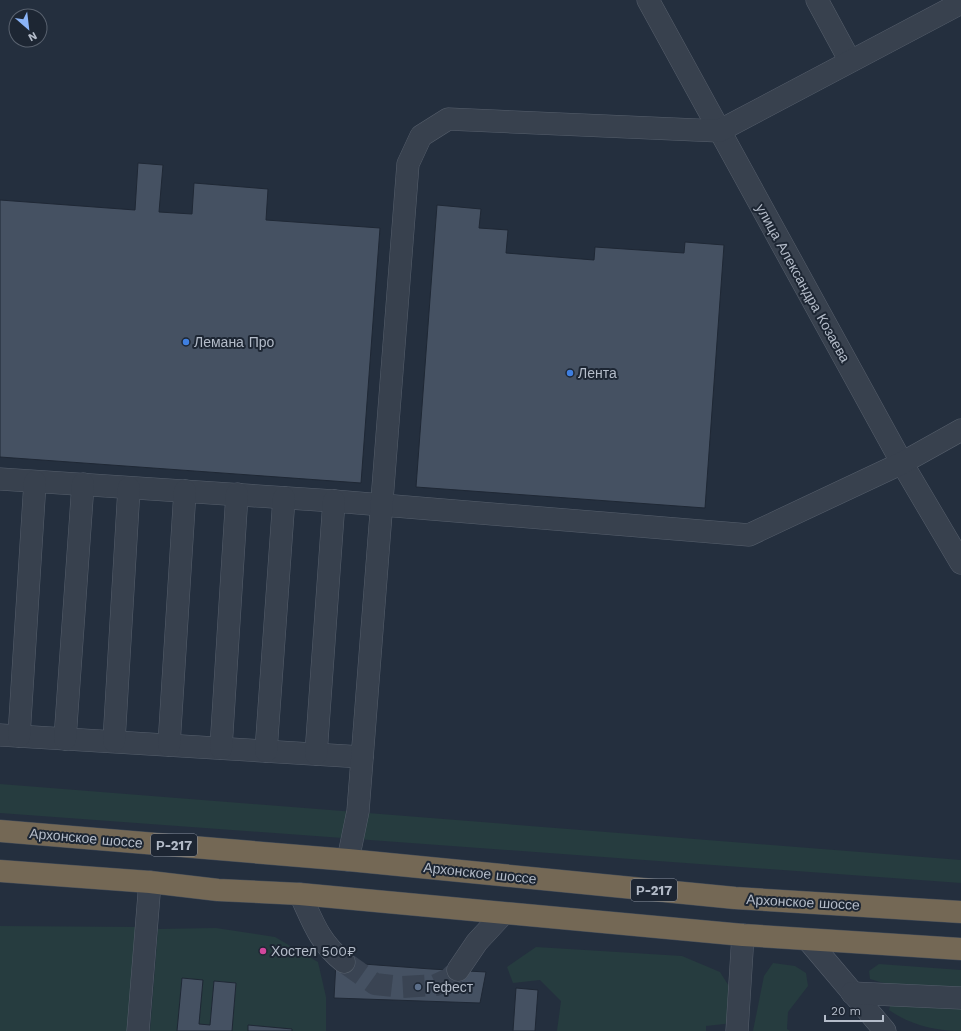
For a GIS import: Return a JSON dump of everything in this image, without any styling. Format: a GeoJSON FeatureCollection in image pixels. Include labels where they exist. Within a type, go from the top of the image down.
{"type":"FeatureCollection","features":[{"type":"Feature","properties":{"kind":"highway","name":"Архонское шоссе"},"geometry":{"type":"LineString","coordinates":[[0,831],[348,860],[735,898],[961,912]]}},
{"type":"Feature","properties":{"kind":"highway"},"geometry":{"type":"LineString","coordinates":[[0,871],[150,882],[218,890],[300,894],[743,936],[961,949]]}},
{"type":"Feature","properties":{"kind":"street","name":"улица Александра Козаева"},"geometry":{"type":"LineString","coordinates":[[648,0],[902,463],[961,563]]}},
{"type":"Feature","properties":{"kind":"street"},"geometry":{"type":"LineString","coordinates":[[817,0],[850,61]]}},
{"type":"Feature","properties":{"kind":"street"},"geometry":{"type":"LineString","coordinates":[[348,860],[358,811],[408,164],[421,136],[448,120],[719,131],[961,3]]}},
{"type":"Feature","properties":{"kind":"street"},"geometry":{"type":"LineString","coordinates":[[0,479],[334,501],[749,535],[902,463],[961,430]]}},
{"type":"Feature","properties":{"kind":"street"},"geometry":{"type":"LineString","coordinates":[[35,482],[10,735],[362,757]]}},
{"type":"Feature","properties":{"kind":"street"},"geometry":{"type":"LineString","coordinates":[[65,738],[83,484]]}},
{"type":"Feature","properties":{"kind":"street"},"geometry":{"type":"LineString","coordinates":[[114,741],[129,488]]}},
{"type":"Feature","properties":{"kind":"street"},"geometry":{"type":"LineString","coordinates":[[169,745],[185,490]]}},
{"type":"Feature","properties":{"kind":"street"},"geometry":{"type":"LineString","coordinates":[[220,748],[237,494]]}},
{"type":"Feature","properties":{"kind":"street"},"geometry":{"type":"LineString","coordinates":[[266,751],[284,498]]}},
{"type":"Feature","properties":{"kind":"street"},"geometry":{"type":"LineString","coordinates":[[316,754],[334,501]]}},
{"type":"Feature","properties":{"kind":"street"},"geometry":{"type":"LineString","coordinates":[[138,1031],[150,882]]}},
{"type":"Feature","properties":{"kind":"street"},"geometry":{"type":"LineString","coordinates":[[300,894],[319,937],[332,953],[344,962]]}},
{"type":"Feature","properties":{"kind":"street"},"geometry":{"type":"LineString","coordinates":[[458,970],[477,942],[503,914]]}},
{"type":"Feature","properties":{"kind":"street"},"geometry":{"type":"LineString","coordinates":[[736,1031],[743,936]]}},
{"type":"Feature","properties":{"kind":"street"},"geometry":{"type":"LineString","coordinates":[[808,940],[885,1031]]}},
{"type":"Feature","properties":{"kind":"street"},"geometry":{"type":"LineString","coordinates":[[852,993],[961,998]]}},
{"type":"Feature","properties":{"kind":"green space"},"geometry":{"type":"Polygon","coordinates":[[[0,784],[961,860],[961,883],[0,813],[0,784]]]}},
{"type":"Feature","properties":{"kind":"green space"},"geometry":{"type":"Polygon","coordinates":[[[0,926],[138,927],[130,1031],[0,1031],[0,926]]]}},
{"type":"Feature","properties":{"kind":"green space"},"geometry":{"type":"Polygon","coordinates":[[[216,928],[275,937],[318,962],[326,997],[326,1031],[150,1031],[158,929],[216,928]]]}},
{"type":"Feature","properties":{"kind":"green space"},"geometry":{"type":"Polygon","coordinates":[[[536,947],[682,956],[720,972],[732,991],[733,1023],[706,1026],[706,1031],[557,1031],[561,1001],[540,980],[513,983],[507,967],[536,947]]]}},
{"type":"Feature","properties":{"kind":"green space"},"geometry":{"type":"Polygon","coordinates":[[[773,963],[795,966],[806,973],[808,986],[788,1012],[787,1029],[790,1031],[753,1031],[764,976],[773,963]]]}},
{"type":"Feature","properties":{"kind":"green space"},"geometry":{"type":"Polygon","coordinates":[[[879,964],[961,970],[961,990],[903,987],[870,979],[869,971],[879,964]]]}},
{"type":"Feature","properties":{"kind":"green space"},"geometry":{"type":"Polygon","coordinates":[[[895,1004],[961,1009],[961,1031],[942,1030],[906,1020],[889,1010],[890,1006],[895,1004]]]}},
{"type":"Feature","properties":{"kind":"building","name":"Лемана Про"},"geometry":{"type":"Polygon","coordinates":[[[138,163],[163,165],[159,212],[192,214],[194,183],[268,189],[266,220],[380,228],[361,483],[0,457],[0,200],[135,210],[138,163]]]}},
{"type":"Feature","properties":{"kind":"building","name":"Лента"},"geometry":{"type":"Polygon","coordinates":[[[437,205],[481,209],[479,228],[508,230],[506,253],[594,260],[595,247],[684,253],[685,242],[724,245],[705,508],[416,487],[437,205]]]}},
{"type":"Feature","properties":{"kind":"building"},"geometry":{"type":"Polygon","coordinates":[[[336,962],[486,972],[480,1003],[334,998],[336,962]]]}},
{"type":"Feature","properties":{"kind":"building"},"geometry":{"type":"Polygon","coordinates":[[[182,978],[203,980],[199,1024],[210,1025],[214,981],[236,983],[232,1031],[177,1031],[182,978]]]}},
{"type":"Feature","properties":{"kind":"building"},"geometry":{"type":"Polygon","coordinates":[[[516,988],[538,990],[535,1031],[513,1031],[516,988]]]}},
{"type":"Feature","properties":{"kind":"building"},"geometry":{"type":"Polygon","coordinates":[[[248,1025],[292,1029],[292,1031],[248,1031],[248,1025]]]}},
{"type":"Feature","properties":{"kind":"tunnel"},"geometry":{"type":"LineString","coordinates":[[344,962],[375,984],[401,987],[436,985],[449,979],[458,970]]}},
{"type":"Feature","properties":{"kind":"place","name":"Лемана Про"},"geometry":{"type":"Point","coordinates":[186,342]}},
{"type":"Feature","properties":{"kind":"place","name":"Лента"},"geometry":{"type":"Point","coordinates":[570,373]}},
{"type":"Feature","properties":{"kind":"place","name":"Хостел 500₽"},"geometry":{"type":"Point","coordinates":[263,951]}},
{"type":"Feature","properties":{"kind":"place","name":"Гефест"},"geometry":{"type":"Point","coordinates":[418,987]}}]}
